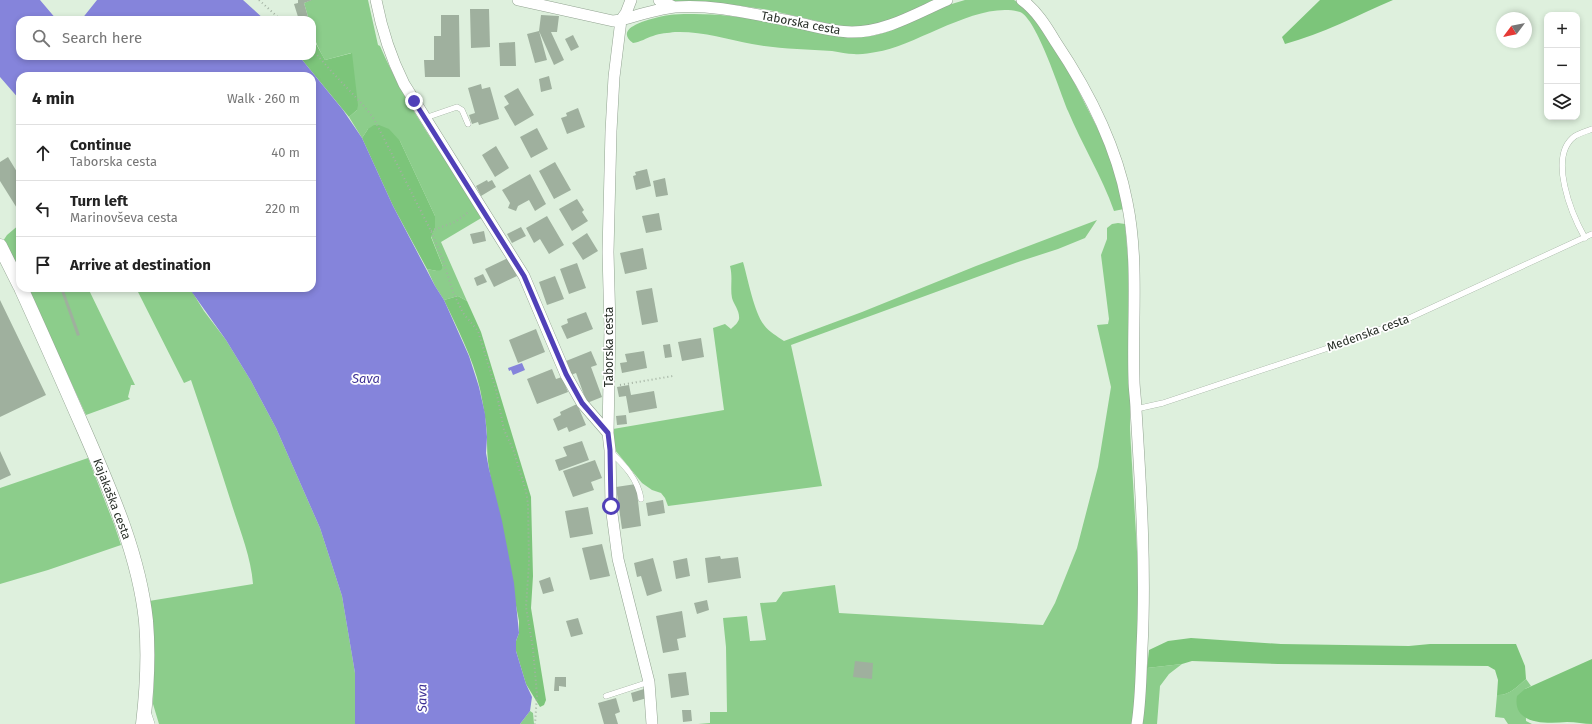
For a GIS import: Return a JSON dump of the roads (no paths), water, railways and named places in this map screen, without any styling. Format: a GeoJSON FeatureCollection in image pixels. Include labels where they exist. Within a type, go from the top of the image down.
{"type":"FeatureCollection","features":[{"type":"Feature","properties":{"kind":"street"},"geometry":{"type":"LineString","coordinates":[[376,0],[380,21],[392,60],[404,84],[524,276],[566,374],[582,403],[608,433]]}},
{"type":"Feature","properties":{"kind":"street"},"geometry":{"type":"LineString","coordinates":[[518,0],[602,20],[613,21],[621,20],[626,13],[630,0]]}},
{"type":"Feature","properties":{"kind":"street","name":"Taborska cesta"},"geometry":{"type":"LineString","coordinates":[[659,0],[674,7]]}},
{"type":"Feature","properties":{"kind":"street","name":"Taborska cesta"},"geometry":{"type":"LineString","coordinates":[[650,722],[649,682],[618,559],[611,506],[610,450],[608,433],[608,252],[614,77],[621,20],[674,7],[713,8],[741,11],[829,30],[853,32],[873,30],[892,25],[947,0]]}},
{"type":"Feature","properties":{"kind":"street"},"geometry":{"type":"LineString","coordinates":[[1022,0],[1027,3],[1041,20],[1070,64],[1109,139],[1122,178],[1128,204],[1135,301],[1134,380],[1144,587],[1142,664],[1137,724]]}},
{"type":"Feature","properties":{"kind":"street","name":"Kajakaška cesta"},"geometry":{"type":"LineString","coordinates":[[0,246],[16,277]]}},
{"type":"Feature","properties":{"kind":"street","name":"Kajakaška cesta"},"geometry":{"type":"LineString","coordinates":[[23,292],[99,464],[134,559],[146,621],[148,658],[143,724]]}},
{"type":"Feature","properties":{"kind":"lane"},"geometry":{"type":"LineString","coordinates":[[424,118],[457,107],[462,110],[468,124]]}},
{"type":"Feature","properties":{"kind":"lane"},"geometry":{"type":"LineString","coordinates":[[1585,238],[1579,227],[1569,199],[1561,166],[1565,150],[1570,141],[1575,136],[1592,129]]}},
{"type":"Feature","properties":{"kind":"lane","name":"Medenska cesta"},"geometry":{"type":"LineString","coordinates":[[1136,409],[1163,403],[1340,344],[1403,321],[1592,234]]}},
{"type":"Feature","properties":{"kind":"lane"},"geometry":{"type":"LineString","coordinates":[[610,450],[625,466],[638,485],[641,499]]}},
{"type":"Feature","properties":{"kind":"lane"},"geometry":{"type":"LineString","coordinates":[[606,696],[649,682]]}},
{"type":"Feature","properties":{"kind":"lane"},"geometry":{"type":"LineString","coordinates":[[145,702],[152,724]]}},
{"type":"Feature","properties":{"kind":"water","name":"Sava"},"geometry":{"type":"Polygon","coordinates":[[[0,0],[40,0],[54,16],[16,16],[16,60],[302,60],[312,72],[16,72],[16,95],[0,77],[0,0]]]}},
{"type":"Feature","properties":{"kind":"water"},"geometry":{"type":"Polygon","coordinates":[[[97,0],[243,0],[261,16],[84,16],[97,0]]]}},
{"type":"Feature","properties":{"kind":"water","name":"Sava"},"geometry":{"type":"Polygon","coordinates":[[[316,77],[343,110],[362,138],[393,206],[435,286],[444,300],[469,356],[479,387],[485,414],[487,437],[486,453],[502,521],[514,583],[519,633],[516,641],[516,651],[526,684],[532,697],[530,711],[520,724],[355,724],[355,673],[342,596],[320,528],[276,428],[251,381],[226,340],[192,292],[316,292],[316,77]]]}},
{"type":"Feature","properties":{"kind":"water"},"geometry":{"type":"Polygon","coordinates":[[[522,363],[525,370],[513,375],[511,370],[509,371],[508,368],[522,363]]]}}]}
